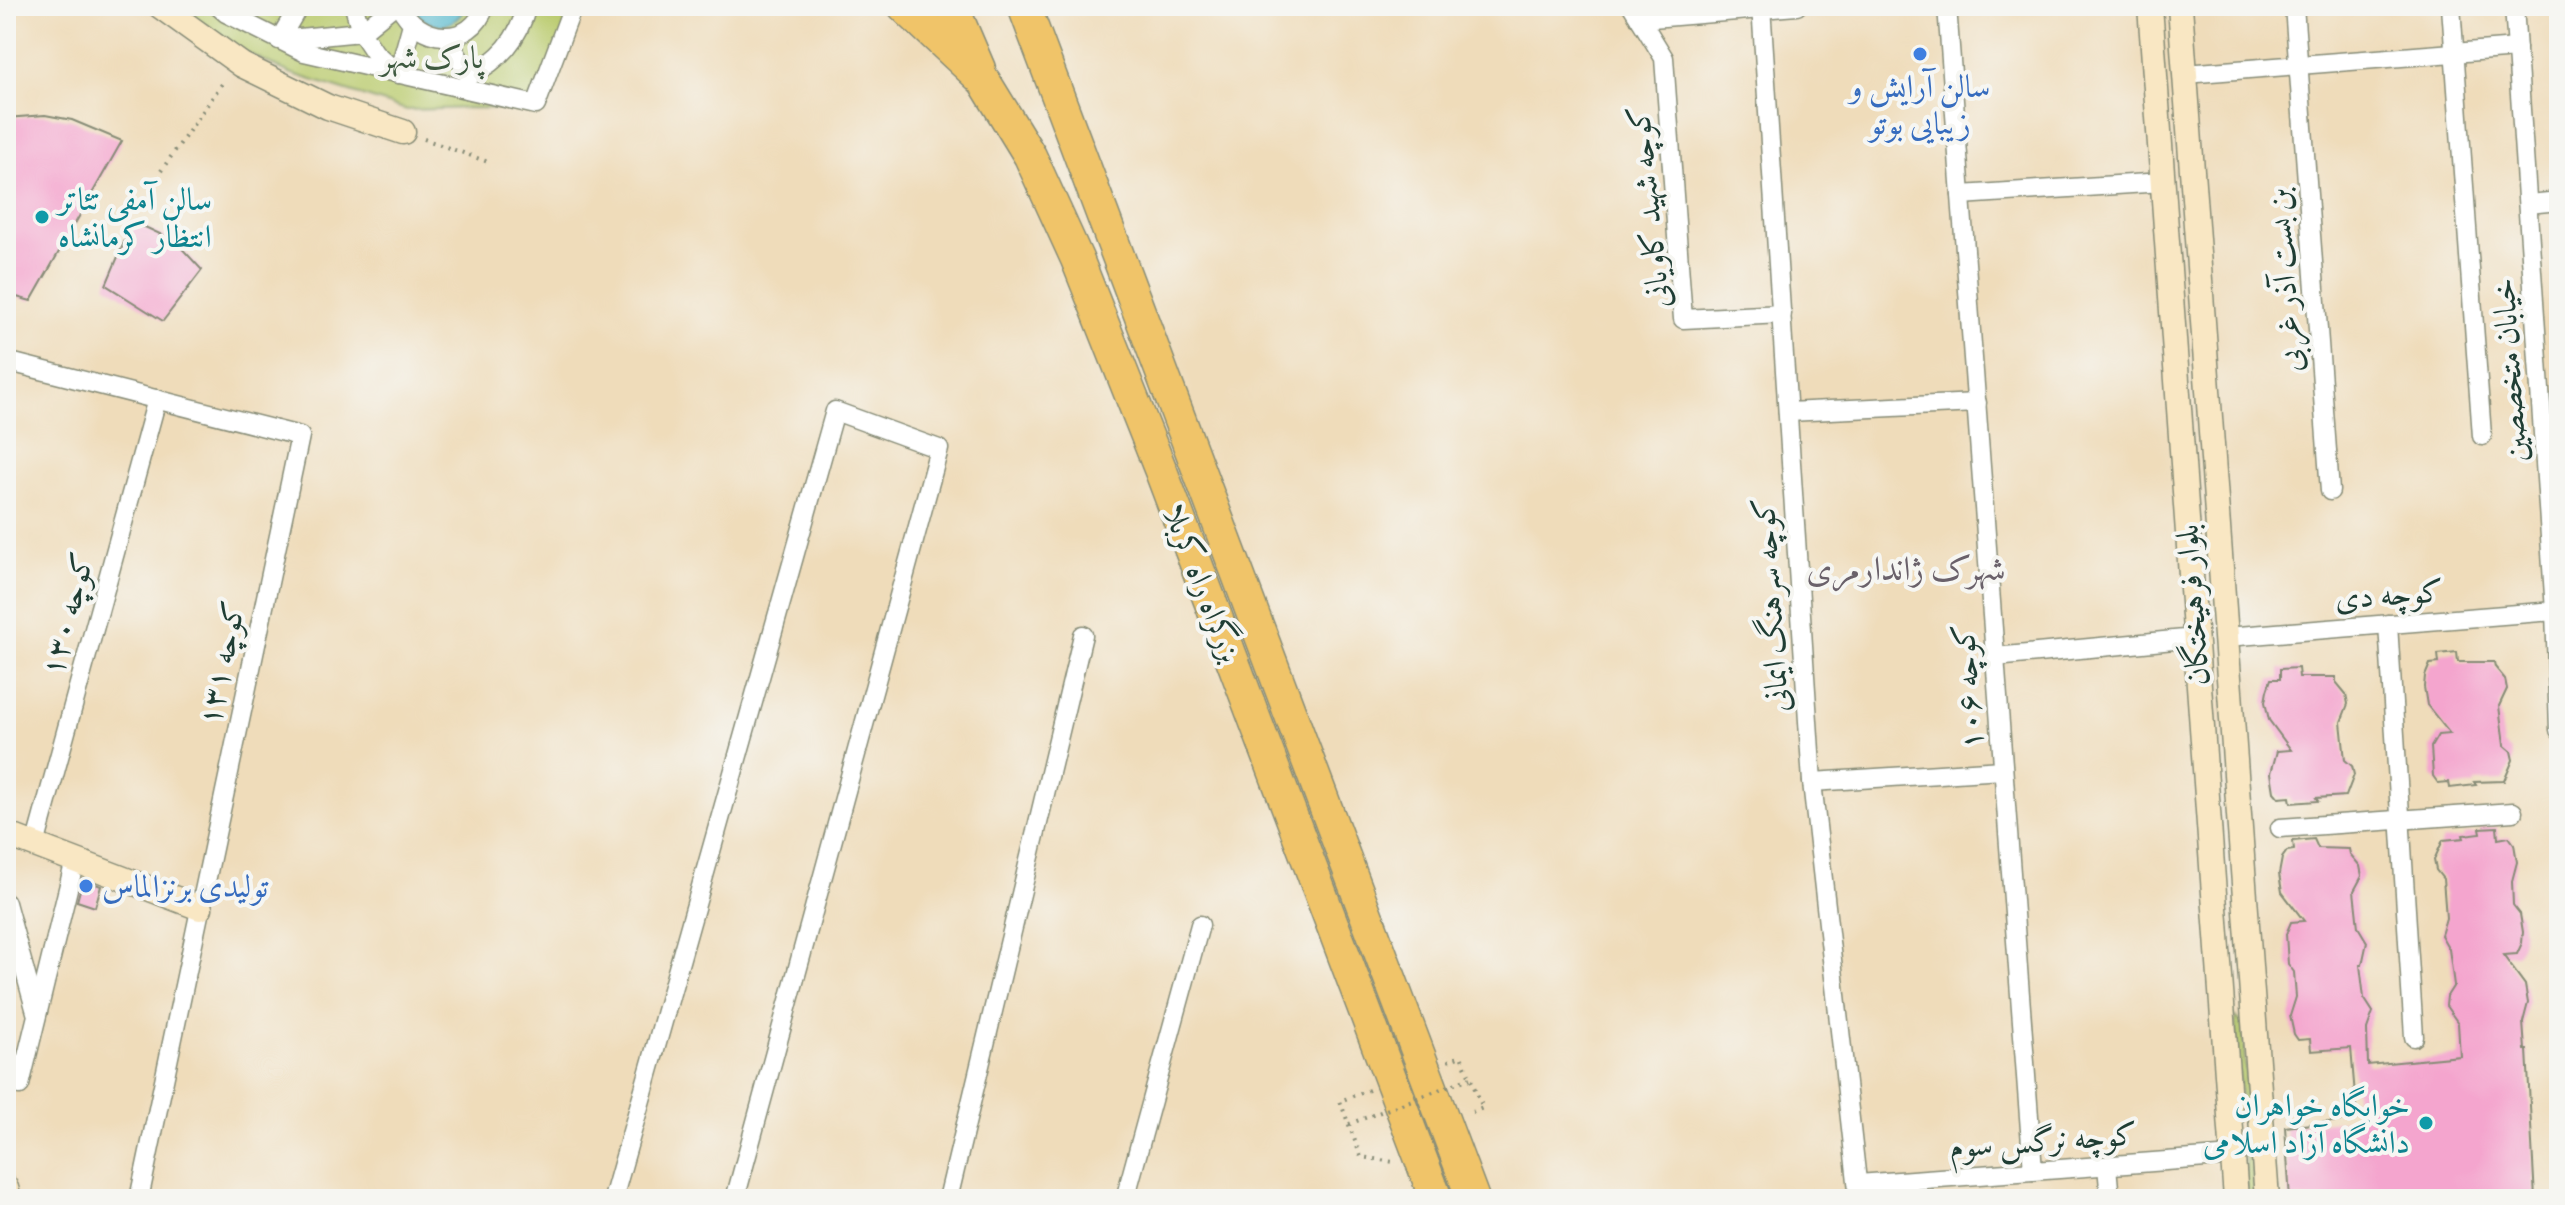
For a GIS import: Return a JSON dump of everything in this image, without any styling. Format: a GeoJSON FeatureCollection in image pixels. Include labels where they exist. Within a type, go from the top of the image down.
{"type":"FeatureCollection","features":[{"type":"Feature","properties":{"kind":"highway","name":"بزرگراه راه کربلا"},"geometry":{"type":"LineString","coordinates":[[904,6],[984,81],[1030,156],[1077,259],[1161,471],[1436,1199]]}},
{"type":"Feature","properties":{"kind":"highway"},"geometry":{"type":"LineString","coordinates":[[952,6],[984,81]]}},
{"type":"Feature","properties":{"kind":"highway","name":"بزرگراه راه کربلا"},"geometry":{"type":"LineString","coordinates":[[1024,6],[1473,1199]]}},
{"type":"Feature","properties":{"kind":"main road"},"geometry":{"type":"LineString","coordinates":[[160,6],[237,62],[328,107],[403,132]]}},
{"type":"Feature","properties":{"kind":"main road","name":"بلوار فرهیختگان"},"geometry":{"type":"LineString","coordinates":[[2150,6],[2236,1199]]}},
{"type":"Feature","properties":{"kind":"main road","name":"بلوار فرهیختگان"},"geometry":{"type":"LineString","coordinates":[[2180,6],[2267,1199]]}},
{"type":"Feature","properties":{"kind":"main road"},"geometry":{"type":"LineString","coordinates":[[6,834],[200,908]]}},
{"type":"Feature","properties":{"kind":"main road"},"geometry":{"type":"LineString","coordinates":[[1424,1167],[1427,1199]]}},
{"type":"Feature","properties":{"kind":"main road"},"geometry":{"type":"LineString","coordinates":[[6,1188],[9,1199]]}},
{"type":"Feature","properties":{"kind":"street"},"geometry":{"type":"LineString","coordinates":[[279,40],[299,6]]}},
{"type":"Feature","properties":{"kind":"street"},"geometry":{"type":"LineString","coordinates":[[354,6],[361,32],[375,53],[398,74]]}},
{"type":"Feature","properties":{"kind":"street"},"geometry":{"type":"LineString","coordinates":[[279,40],[361,32],[393,6]]}},
{"type":"Feature","properties":{"kind":"street"},"geometry":{"type":"LineString","coordinates":[[400,6],[412,24],[432,36],[447,37],[473,25],[485,6]]}},
{"type":"Feature","properties":{"kind":"street"},"geometry":{"type":"LineString","coordinates":[[471,84],[515,39],[527,6]]}},
{"type":"Feature","properties":{"kind":"street"},"geometry":{"type":"LineString","coordinates":[[224,7],[304,52],[398,74],[471,84],[536,105],[573,6]]}},
{"type":"Feature","properties":{"kind":"street"},"geometry":{"type":"LineString","coordinates":[[1636,13],[1797,6]]}},
{"type":"Feature","properties":{"kind":"street","name":"کوچه ۱۰۶"},"geometry":{"type":"LineString","coordinates":[[1947,6],[2033,1171]]}},
{"type":"Feature","properties":{"kind":"street","name":"بن بست آذر غربی"},"geometry":{"type":"LineString","coordinates":[[2294,6],[2330,491]]}},
{"type":"Feature","properties":{"kind":"street"},"geometry":{"type":"LineString","coordinates":[[2451,6],[2482,436]]}},
{"type":"Feature","properties":{"kind":"street","name":"خیابان متخصصین"},"geometry":{"type":"LineString","coordinates":[[2514,6],[2555,611],[2559,730]]}},
{"type":"Feature","properties":{"kind":"street","name":"کوچه سرهنگ ایمانی"},"geometry":{"type":"LineString","coordinates":[[1761,8],[1812,782],[1858,1192]]}},
{"type":"Feature","properties":{"kind":"street","name":"کوچه شهید کاویانی"},"geometry":{"type":"LineString","coordinates":[[1636,13],[1664,58],[1683,319],[1782,314]]}},
{"type":"Feature","properties":{"kind":"street"},"geometry":{"type":"LineString","coordinates":[[398,74],[412,24]]}},
{"type":"Feature","properties":{"kind":"street"},"geometry":{"type":"LineString","coordinates":[[447,37],[471,84]]}},
{"type":"Feature","properties":{"kind":"street"},"geometry":{"type":"LineString","coordinates":[[2185,74],[2517,48]]}},
{"type":"Feature","properties":{"kind":"street"},"geometry":{"type":"LineString","coordinates":[[1961,195],[2163,182]]}},
{"type":"Feature","properties":{"kind":"street"},"geometry":{"type":"LineString","coordinates":[[2529,204],[2559,201]]}},
{"type":"Feature","properties":{"kind":"street","name":"کوچه ۱۳۱"},"geometry":{"type":"LineString","coordinates":[[6,361],[300,436],[139,1199]]}},
{"type":"Feature","properties":{"kind":"street","name":"کوچه ۱۳۰"},"geometry":{"type":"LineString","coordinates":[[35,845],[157,399]]}},
{"type":"Feature","properties":{"kind":"street"},"geometry":{"type":"LineString","coordinates":[[1788,412],[1977,403]]}},
{"type":"Feature","properties":{"kind":"street"},"geometry":{"type":"LineString","coordinates":[[618,1195],[835,411],[939,449],[735,1199]]}},
{"type":"Feature","properties":{"kind":"street","name":"کوچه دی"},"geometry":{"type":"LineString","coordinates":[[2226,637],[2555,611]]}},
{"type":"Feature","properties":{"kind":"street"},"geometry":{"type":"LineString","coordinates":[[2388,624],[2414,1037]]}},
{"type":"Feature","properties":{"kind":"street"},"geometry":{"type":"LineString","coordinates":[[948,1199],[1083,635]]}},
{"type":"Feature","properties":{"kind":"street"},"geometry":{"type":"LineString","coordinates":[[1995,657],[2195,638]]}},
{"type":"Feature","properties":{"kind":"street"},"geometry":{"type":"LineString","coordinates":[[1812,782],[2003,770]]}},
{"type":"Feature","properties":{"kind":"street"},"geometry":{"type":"LineString","coordinates":[[2280,828],[2513,812]]}},
{"type":"Feature","properties":{"kind":"street"},"geometry":{"type":"LineString","coordinates":[[20,1085],[75,860]]}},
{"type":"Feature","properties":{"kind":"street"},"geometry":{"type":"LineString","coordinates":[[6,903],[37,1015]]}},
{"type":"Feature","properties":{"kind":"street"},"geometry":{"type":"LineString","coordinates":[[1125,1199],[1200,925]]}},
{"type":"Feature","properties":{"kind":"street","name":"کوچه نرگس سوم"},"geometry":{"type":"LineString","coordinates":[[1858,1192],[2033,1171],[2233,1156]]}},
{"type":"Feature","properties":{"kind":"street"},"geometry":{"type":"LineString","coordinates":[[2107,1166],[2110,1199]]}},
{"type":"Feature","properties":{"kind":"path"},"geometry":{"type":"LineString","coordinates":[[161,171],[237,62]]}},
{"type":"Feature","properties":{"kind":"path"},"geometry":{"type":"LineString","coordinates":[[403,132],[491,163]]}},
{"type":"Feature","properties":{"kind":"path"},"geometry":{"type":"LineString","coordinates":[[1461,1056],[1483,1108]]}},
{"type":"Feature","properties":{"kind":"path"},"geometry":{"type":"LineString","coordinates":[[1349,1124],[1470,1078]]}},
{"type":"Feature","properties":{"kind":"path"},"geometry":{"type":"LineString","coordinates":[[1340,1101],[1361,1157]]}},
{"type":"Feature","properties":{"kind":"green space","name":"پارک شهر"},"geometry":{"type":"Polygon","coordinates":[[[184,6],[584,6],[540,109],[407,110],[290,73],[215,38],[184,6]]]}},
{"type":"Feature","properties":{"kind":"green space"},"geometry":{"type":"Polygon","coordinates":[[[2235,1017],[2242,1022],[2255,1199],[2248,1199],[2235,1017]]]}},
{"type":"Feature","properties":{"kind":"water"},"geometry":{"type":"Polygon","coordinates":[[[412,6],[466,6],[454,20],[439,25],[424,20],[412,6]]]}},
{"type":"Feature","properties":{"kind":"building","name":"سالن آمفی تئاتر انتظار کرمانشاه"},"geometry":{"type":"Polygon","coordinates":[[[45,115],[72,120],[122,141],[31,301],[6,294],[6,118],[45,115]]]}},
{"type":"Feature","properties":{"kind":"building"},"geometry":{"type":"Polygon","coordinates":[[[131,226],[145,227],[175,241],[202,270],[163,321],[106,285],[131,226]]]}},
{"type":"Feature","properties":{"kind":"building"},"geometry":{"type":"Polygon","coordinates":[[[2457,652],[2458,662],[2494,662],[2505,679],[2507,689],[2499,706],[2504,745],[2511,751],[2513,760],[2504,781],[2474,782],[2476,785],[2450,788],[2449,782],[2438,783],[2433,776],[2431,747],[2438,735],[2450,734],[2427,705],[2425,676],[2430,664],[2439,663],[2438,654],[2457,652]]]}},
{"type":"Feature","properties":{"kind":"building"},"geometry":{"type":"Polygon","coordinates":[[[2298,668],[2299,677],[2336,677],[2336,682],[2346,694],[2348,704],[2341,722],[2345,760],[2352,766],[2354,775],[2346,796],[2291,803],[2290,797],[2279,798],[2274,792],[2271,773],[2277,751],[2291,750],[2269,720],[2265,702],[2267,691],[2271,679],[2280,679],[2280,669],[2298,668]]]}},
{"type":"Feature","properties":{"kind":"building"},"geometry":{"type":"Polygon","coordinates":[[[2497,827],[2498,839],[2509,837],[2514,844],[2517,862],[2512,881],[2513,905],[2520,914],[2522,943],[2517,954],[2503,955],[2525,985],[2528,1003],[2523,1022],[2535,1199],[2290,1199],[2285,1127],[2357,1119],[2351,1048],[2311,1051],[2310,1039],[2298,1040],[2294,1034],[2290,1016],[2296,997],[2294,972],[2288,964],[2286,934],[2291,922],[2304,921],[2282,892],[2279,874],[2282,858],[2287,851],[2294,850],[2293,841],[2314,839],[2318,848],[2349,849],[2360,866],[2362,876],[2354,891],[2358,927],[2367,942],[2360,965],[2364,998],[2373,1012],[2367,1029],[2368,1065],[2460,1056],[2458,1023],[2446,1006],[2447,996],[2454,985],[2449,949],[2441,935],[2446,918],[2443,879],[2436,870],[2434,860],[2443,840],[2481,833],[2480,828],[2497,827]]]}},
{"type":"Feature","properties":{"kind":"building"},"geometry":{"type":"Polygon","coordinates":[[[83,879],[101,886],[95,907],[77,901],[83,879]]]}},
{"type":"Feature","properties":{"kind":"place","name":"سالن آرایش و زیبایی بوتو"},"geometry":{"type":"Point","coordinates":[1920,54]}},
{"type":"Feature","properties":{"kind":"place","name":"سالن آمفی تئاتر انتظار کرمانشاه"},"geometry":{"type":"Point","coordinates":[42,217]}},
{"type":"Feature","properties":{"kind":"place","name":"تولیدی برنزالماس"},"geometry":{"type":"Point","coordinates":[86,886]}},
{"type":"Feature","properties":{"kind":"place","name":"خوابگاه خواهران دانشگاه آزاد اسلامی"},"geometry":{"type":"Point","coordinates":[2426,1123]}},
{"type":"Feature","properties":{"kind":"district","name":"شهرک ژاندارمری"},"geometry":{"type":"Point","coordinates":[1906,568]}}]}
